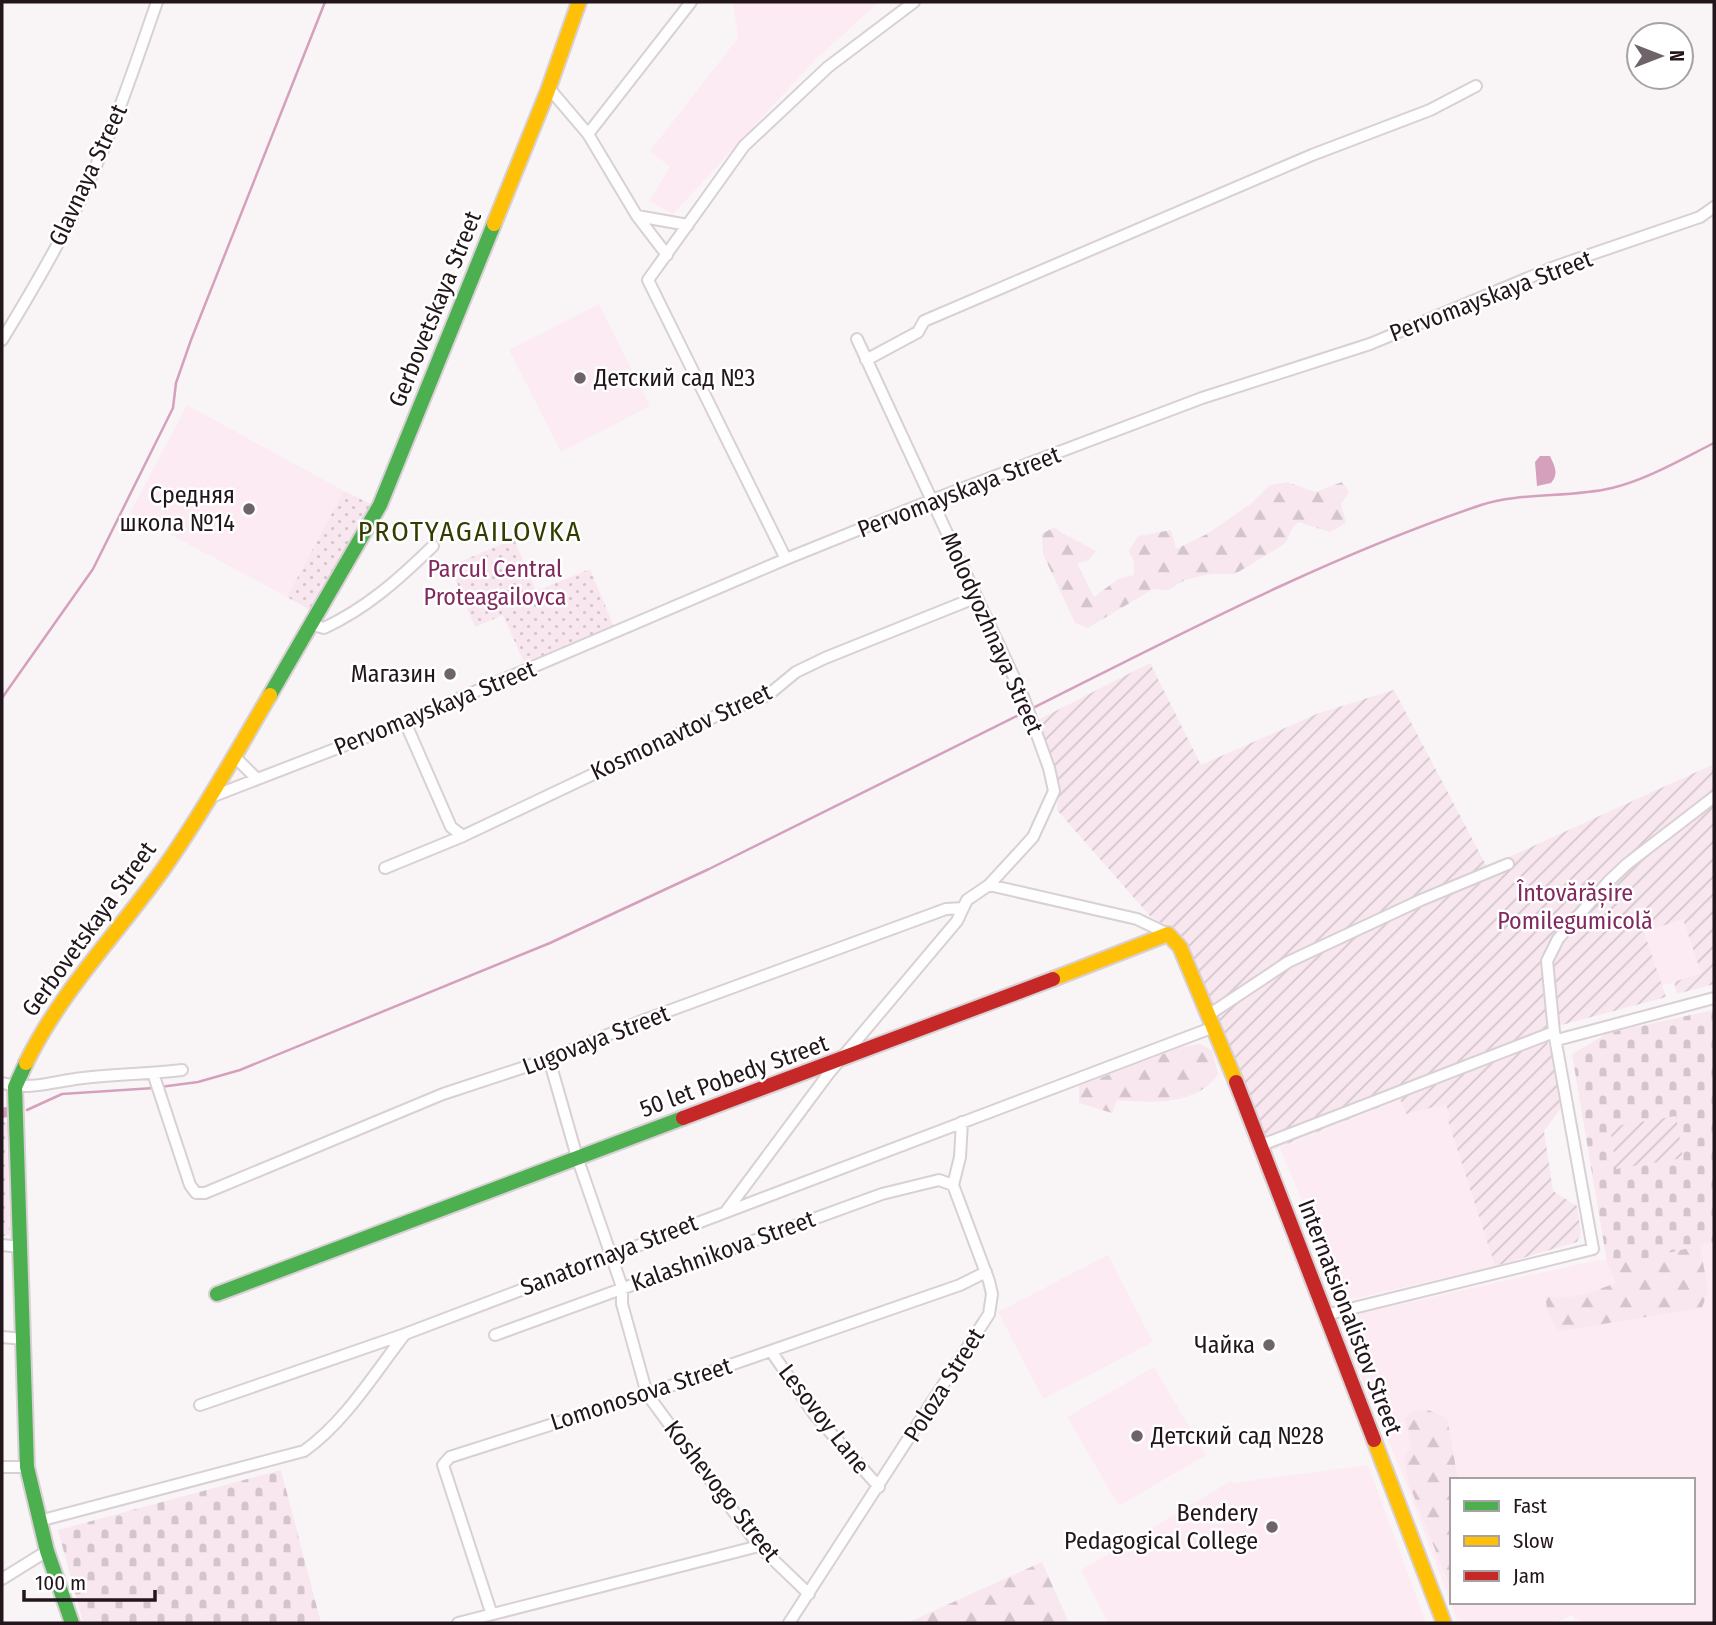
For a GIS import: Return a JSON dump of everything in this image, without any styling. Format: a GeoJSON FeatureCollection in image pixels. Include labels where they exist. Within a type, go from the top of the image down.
{"type":"FeatureCollection","features":[{"type":"Feature","properties":{"kind":"street","name":"Glavnaya Street"},"geometry":{"type":"LineString","coordinates":[[2,340],[61,239],[85,190],[123,101],[157,2]]}},
{"type":"Feature","properties":{"kind":"street","name":"Gerbovetskaya Street"},"geometry":{"type":"LineString","coordinates":[[72,1623],[47,1551],[27,1467],[20,1247],[8,1085],[45,1025],[164,868],[211,797],[313,625],[380,505],[548,88],[579,2]]}},
{"type":"Feature","properties":{"kind":"street"},"geometry":{"type":"LineString","coordinates":[[588,134],[691,2]]}},
{"type":"Feature","properties":{"kind":"street"},"geometry":{"type":"LineString","coordinates":[[786,559],[648,280],[744,146],[828,67],[914,2]]}},
{"type":"Feature","properties":{"kind":"street"},"geometry":{"type":"LineString","coordinates":[[866,360],[918,332],[925,321],[1312,155],[1430,110],[1476,86]]}},
{"type":"Feature","properties":{"kind":"street"},"geometry":{"type":"LineString","coordinates":[[548,88],[588,134],[637,216],[667,256]]}},
{"type":"Feature","properties":{"kind":"street","name":"Pervomayskaya Street"},"geometry":{"type":"LineString","coordinates":[[211,797],[405,722],[786,559],[932,500],[1202,398],[1370,344],[1557,265],[1700,217],[1714,207]]}},
{"type":"Feature","properties":{"kind":"street"},"geometry":{"type":"LineString","coordinates":[[637,216],[688,225]]}},
{"type":"Feature","properties":{"kind":"street","name":"Molodyozhnaya Street"},"geometry":{"type":"LineString","coordinates":[[857,339],[1024,699],[1049,768],[1054,791],[1048,810],[1032,837],[989,885],[967,900],[963,908]]}},
{"type":"Feature","properties":{"kind":"street"},"geometry":{"type":"LineString","coordinates":[[313,625],[324,628],[355,614],[393,585],[433,546]]}},
{"type":"Feature","properties":{"kind":"street","name":"Kosmonavtov Street"},"geometry":{"type":"LineString","coordinates":[[385,868],[463,836],[720,714],[768,695],[796,672],[825,658],[977,597]]}},
{"type":"Feature","properties":{"kind":"street"},"geometry":{"type":"LineString","coordinates":[[405,722],[451,827],[463,836]]}},
{"type":"Feature","properties":{"kind":"street"},"geometry":{"type":"LineString","coordinates":[[234,757],[257,779]]}},
{"type":"Feature","properties":{"kind":"street"},"geometry":{"type":"LineString","coordinates":[[1325,1315],[1593,1249],[1546,971],[1550,952],[1558,939],[1627,863],[1714,797]]}},
{"type":"Feature","properties":{"kind":"street","name":"Sanatornaya Street"},"geometry":{"type":"LineString","coordinates":[[200,1405],[405,1334],[962,1122],[1212,1021],[1288,962],[1421,900],[1508,864]]}},
{"type":"Feature","properties":{"kind":"street"},"geometry":{"type":"LineString","coordinates":[[989,885],[1137,919],[1168,934],[1180,947],[1212,1021]]}},
{"type":"Feature","properties":{"kind":"street"},"geometry":{"type":"LineString","coordinates":[[727,1210],[839,1062],[957,921],[963,908]]}},
{"type":"Feature","properties":{"kind":"street","name":"Lugovaya Street"},"geometry":{"type":"LineString","coordinates":[[156,1083],[190,1185],[196,1193],[205,1193],[443,1094],[549,1059],[644,1020],[933,914],[963,908]]}},
{"type":"Feature","properties":{"kind":"street","name":"50 let Pobedy Street"},"geometry":{"type":"LineString","coordinates":[[217,1294],[578,1157],[839,1062],[1168,934]]}},
{"type":"Feature","properties":{"kind":"street"},"geometry":{"type":"LineString","coordinates":[[1259,1146],[1556,1036],[1714,998]]}},
{"type":"Feature","properties":{"kind":"street","name":"Internatsionalistov Street"},"geometry":{"type":"LineString","coordinates":[[1212,1021],[1444,1623]]}},
{"type":"Feature","properties":{"kind":"street","name":"Koshevogo Street"},"geometry":{"type":"LineString","coordinates":[[549,1059],[578,1157],[622,1287],[622,1304],[647,1394],[759,1546],[809,1594]]}},
{"type":"Feature","properties":{"kind":"street"},"geometry":{"type":"LineString","coordinates":[[8,1085],[48,1086],[80,1078],[156,1083],[182,1070]]}},
{"type":"Feature","properties":{"kind":"street"},"geometry":{"type":"LineString","coordinates":[[953,1185],[960,1157],[962,1122]]}},
{"type":"Feature","properties":{"kind":"street","name":"Kalashnikova Street"},"geometry":{"type":"LineString","coordinates":[[495,1335],[882,1194],[939,1180],[953,1185]]}},
{"type":"Feature","properties":{"kind":"street","name":"Poloza Street"},"geometry":{"type":"LineString","coordinates":[[789,1623],[989,1314],[992,1294],[953,1185]]}},
{"type":"Feature","properties":{"kind":"street"},"geometry":{"type":"LineString","coordinates":[[2,1245],[20,1247]]}},
{"type":"Feature","properties":{"kind":"street","name":"Lomonosova Street"},"geometry":{"type":"LineString","coordinates":[[491,1612],[443,1465],[450,1457],[647,1394],[987,1277]]}},
{"type":"Feature","properties":{"kind":"street"},"geometry":{"type":"LineString","coordinates":[[39,1521],[304,1451],[321,1438],[341,1416],[405,1334]]}},
{"type":"Feature","properties":{"kind":"street"},"geometry":{"type":"LineString","coordinates":[[2,1337],[24,1339]]}},
{"type":"Feature","properties":{"kind":"street","name":"Lesovoy Lane"},"geometry":{"type":"LineString","coordinates":[[771,1351],[814,1414],[878,1487]]}},
{"type":"Feature","properties":{"kind":"street"},"geometry":{"type":"LineString","coordinates":[[2,1467],[27,1467]]}},
{"type":"Feature","properties":{"kind":"street"},"geometry":{"type":"LineString","coordinates":[[458,1623],[491,1612],[566,1598],[659,1569],[759,1546]]}},
{"type":"Feature","properties":{"kind":"street"},"geometry":{"type":"LineString","coordinates":[[2,1578],[47,1551]]}},
{"type":"Feature","properties":{"kind":"shaded area"},"geometry":{"type":"Polygon","coordinates":[[[733,2],[879,2],[815,60],[673,214],[649,201],[670,167],[650,151],[738,38],[733,2]]]}},
{"type":"Feature","properties":{"kind":"shaded area","name":"Детский сад №3"},"geometry":{"type":"Polygon","coordinates":[[[599,304],[650,406],[561,452],[509,350],[599,304]]]}},
{"type":"Feature","properties":{"kind":"shaded area","name":"Средняя школа №14"},"geometry":{"type":"Polygon","coordinates":[[[187,405],[368,504],[310,609],[130,513],[187,405]]]}},
{"type":"Feature","properties":{"kind":"shaded area"},"geometry":{"type":"Polygon","coordinates":[[[1540,456],[1550,456],[1556,473],[1551,483],[1537,486],[1535,462],[1540,456]]]}},
{"type":"Feature","properties":{"kind":"shaded area"},"geometry":{"type":"Polygon","coordinates":[[[1683,919],[1701,973],[1662,986],[1644,932],[1683,919]]]}},
{"type":"Feature","properties":{"kind":"shaded area"},"geometry":{"type":"Polygon","coordinates":[[[1401,1099],[1406,1114],[1447,1103],[1450,1117],[1447,1118],[1495,1266],[1344,1301],[1280,1148],[1401,1099]]]}},
{"type":"Feature","properties":{"kind":"shaded area"},"geometry":{"type":"Polygon","coordinates":[[[1714,1242],[1714,1623],[1581,1623],[1571,1615],[1556,1623],[1458,1623],[1451,1604],[1695,1604],[1695,1478],[1450,1478],[1450,1602],[1404,1478],[1344,1337],[1358,1314],[1593,1261],[1647,1258],[1714,1242]]]}},
{"type":"Feature","properties":{"kind":"shaded area"},"geometry":{"type":"Polygon","coordinates":[[[1108,1255],[1153,1342],[1043,1399],[998,1312],[1108,1255]]]}},
{"type":"Feature","properties":{"kind":"shaded area","name":"Детский сад №28"},"geometry":{"type":"Polygon","coordinates":[[[1154,1367],[1206,1455],[1119,1506],[1067,1417],[1154,1367]]]}},
{"type":"Feature","properties":{"kind":"shaded area","name":"Bendery Pedagogical College"},"geometry":{"type":"Polygon","coordinates":[[[1368,1465],[1426,1623],[1108,1623],[1081,1570],[1231,1481],[1233,1483],[1368,1465]]]}},
{"type":"Feature","properties":{"kind":"green space"},"geometry":{"type":"Polygon","coordinates":[[[1287,482],[1315,492],[1342,482],[1349,492],[1341,504],[1346,523],[1330,532],[1298,522],[1291,530],[1286,543],[1235,574],[1210,574],[1185,580],[1168,590],[1153,589],[1088,628],[1075,623],[1043,554],[1042,534],[1054,527],[1096,551],[1088,561],[1077,563],[1094,597],[1118,579],[1134,575],[1134,562],[1129,551],[1138,536],[1171,530],[1176,549],[1207,534],[1252,503],[1270,485],[1287,482]]]}},
{"type":"Feature","properties":{"kind":"green space"},"geometry":{"type":"Polygon","coordinates":[[[344,491],[373,505],[315,613],[287,597],[344,491]]]}},
{"type":"Feature","properties":{"kind":"green space","name":"Parcul Central Proteagailovca"},"geometry":{"type":"Polygon","coordinates":[[[514,539],[536,591],[590,569],[614,627],[525,665],[503,615],[475,627],[450,566],[514,539]]]}},
{"type":"Feature","properties":{"kind":"green space","name":"Întovărășire Pomilegumicolă"},"geometry":{"type":"Polygon","coordinates":[[[1150,663],[1201,765],[1319,713],[1394,690],[1487,867],[1714,764],[1714,984],[1677,994],[1674,982],[1701,973],[1683,919],[1644,932],[1666,997],[1543,1030],[1551,1052],[1561,1108],[1544,1131],[1553,1191],[1577,1206],[1581,1233],[1577,1242],[1495,1266],[1447,1118],[1450,1116],[1446,1104],[1406,1114],[1400,1099],[1270,1151],[1182,936],[1150,916],[1057,810],[1059,782],[1038,720],[1150,663]]]}},
{"type":"Feature","properties":{"kind":"green space"},"geometry":{"type":"Polygon","coordinates":[[[1714,1010],[1714,1242],[1647,1258],[1607,1262],[1572,1054],[1608,1033],[1714,1010]]]}},
{"type":"Feature","properties":{"kind":"green space"},"geometry":{"type":"Polygon","coordinates":[[[1200,1044],[1212,1050],[1218,1074],[1198,1092],[1159,1102],[1117,1100],[1112,1113],[1079,1103],[1079,1086],[1182,1047],[1200,1044]]]}},
{"type":"Feature","properties":{"kind":"green space"},"geometry":{"type":"Polygon","coordinates":[[[1676,1116],[1683,1158],[1616,1169],[1610,1127],[1676,1116]]]}},
{"type":"Feature","properties":{"kind":"green space"},"geometry":{"type":"Polygon","coordinates":[[[2,1122],[9,1122],[7,1137],[10,1235],[2,1236],[2,1122]]]}},
{"type":"Feature","properties":{"kind":"green space"},"geometry":{"type":"Polygon","coordinates":[[[1700,1245],[1708,1291],[1702,1308],[1559,1331],[1550,1315],[1546,1296],[1573,1297],[1616,1283],[1607,1262],[1647,1258],[1700,1245]]]}},
{"type":"Feature","properties":{"kind":"green space"},"geometry":{"type":"Polygon","coordinates":[[[1428,1410],[1447,1418],[1458,1478],[1450,1478],[1450,1587],[1409,1484],[1404,1458],[1411,1446],[1405,1418],[1413,1411],[1428,1410]]]}},
{"type":"Feature","properties":{"kind":"green space"},"geometry":{"type":"Polygon","coordinates":[[[281,1470],[321,1623],[83,1623],[58,1530],[281,1470]]]}},
{"type":"Feature","properties":{"kind":"green space"},"geometry":{"type":"Polygon","coordinates":[[[1042,1562],[1069,1623],[907,1623],[1042,1562]]]}},
{"type":"Feature","properties":{"kind":"waterway"},"geometry":{"type":"LineString","coordinates":[[2,698],[93,569],[173,408],[176,383],[191,340],[325,2]]}},
{"type":"Feature","properties":{"kind":"waterway"},"geometry":{"type":"LineString","coordinates":[[1031,709],[1253,599],[1423,526],[1496,501],[1612,488],[1652,474],[1714,443]]}},
{"type":"Feature","properties":{"kind":"waterway"},"geometry":{"type":"LineString","coordinates":[[160,1087],[198,1082],[240,1070],[550,943],[709,869],[1025,712]]}},
{"type":"Feature","properties":{"kind":"waterway"},"geometry":{"type":"LineString","coordinates":[[27,1110],[62,1094],[154,1088]]}},
{"type":"Feature","properties":{"kind":"waterway"},"geometry":{"type":"LineString","coordinates":[[2,1113],[7,1112]]}},
{"type":"Feature","properties":{"kind":"traffic: fast"},"geometry":{"type":"LineString","coordinates":[[270,695],[380,505],[494,224]]}},
{"type":"Feature","properties":{"kind":"traffic: fast"},"geometry":{"type":"LineString","coordinates":[[26,1063],[15,1087],[27,1467],[47,1551],[72,1623]]}},
{"type":"Feature","properties":{"kind":"traffic: fast"},"geometry":{"type":"LineString","coordinates":[[217,1294],[683,1118]]}},
{"type":"Feature","properties":{"kind":"traffic: slow"},"geometry":{"type":"LineString","coordinates":[[494,224],[547,93],[579,2]]}},
{"type":"Feature","properties":{"kind":"traffic: slow"},"geometry":{"type":"LineString","coordinates":[[26,1063],[56,1011],[178,847],[270,695]]}},
{"type":"Feature","properties":{"kind":"traffic: slow"},"geometry":{"type":"LineString","coordinates":[[1053,979],[1168,934],[1180,947],[1236,1082]]}},
{"type":"Feature","properties":{"kind":"traffic: slow"},"geometry":{"type":"LineString","coordinates":[[1374,1440],[1444,1623]]}},
{"type":"Feature","properties":{"kind":"traffic: jam"},"geometry":{"type":"LineString","coordinates":[[683,1118],[1053,979]]}},
{"type":"Feature","properties":{"kind":"traffic: jam"},"geometry":{"type":"LineString","coordinates":[[1236,1082],[1374,1440]]}},
{"type":"Feature","properties":{"kind":"place","name":"Детский сад №3"},"geometry":{"type":"Point","coordinates":[580,378]}},
{"type":"Feature","properties":{"kind":"place","name":"Средняя школа №14"},"geometry":{"type":"Point","coordinates":[249,509]}},
{"type":"Feature","properties":{"kind":"place","name":"Магазин"},"geometry":{"type":"Point","coordinates":[450,674]}},
{"type":"Feature","properties":{"kind":"place","name":"Чайка"},"geometry":{"type":"Point","coordinates":[1269,1345]}},
{"type":"Feature","properties":{"kind":"place","name":"Детский сад №28"},"geometry":{"type":"Point","coordinates":[1137,1436]}},
{"type":"Feature","properties":{"kind":"place","name":"Bendery Pedagogical College"},"geometry":{"type":"Point","coordinates":[1272,1527]}},
{"type":"Feature","properties":{"kind":"district","name":"PROTYAGAILOVKA"},"geometry":{"type":"Point","coordinates":[470,531]}}]}
